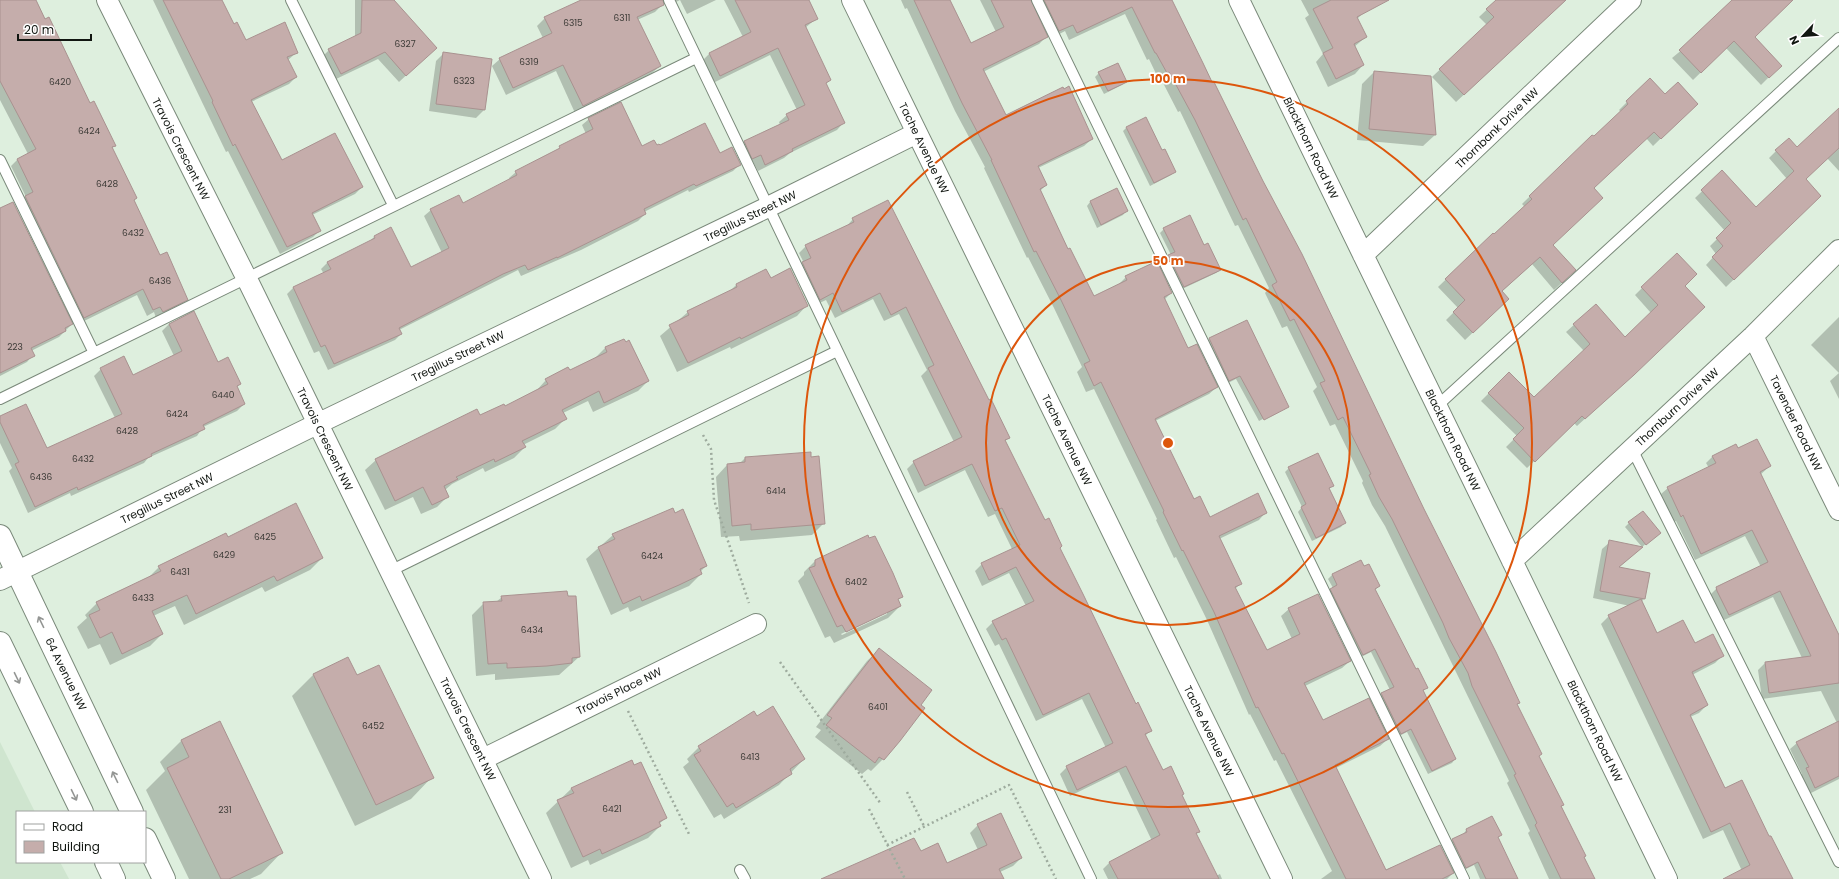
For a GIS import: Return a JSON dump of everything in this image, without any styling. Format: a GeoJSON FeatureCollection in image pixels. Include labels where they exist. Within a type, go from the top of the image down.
{"type":"FeatureCollection","features":[{"type":"Feature","properties":{"kind":"main road","name":"64 Avenue NW"},"geometry":{"type":"LineString","coordinates":[[0,536],[9,576],[131,811]]}},
{"type":"Feature","properties":{"kind":"main road"},"geometry":{"type":"LineString","coordinates":[[0,643],[82,811]]}},
{"type":"Feature","properties":{"kind":"main road"},"geometry":{"type":"LineString","coordinates":[[146,841],[164,879]]}},
{"type":"Feature","properties":{"kind":"main road"},"geometry":{"type":"LineString","coordinates":[[106,863],[114,879]]}},
{"type":"Feature","properties":{"kind":"street","name":"Travois Crescent NW"},"geometry":{"type":"LineString","coordinates":[[107,0],[247,279],[541,879]]}},
{"type":"Feature","properties":{"kind":"street","name":"Tache Avenue NW"},"geometry":{"type":"LineString","coordinates":[[852,0],[1282,879]]}},
{"type":"Feature","properties":{"kind":"street","name":"Blackthorn Road NW"},"geometry":{"type":"LineString","coordinates":[[1239,0],[1667,879]]}},
{"type":"Feature","properties":{"kind":"street","name":"Thornbank Drive NW"},"geometry":{"type":"LineString","coordinates":[[1363,255],[1631,0]]}},
{"type":"Feature","properties":{"kind":"street","name":"Tregillus Street NW"},"geometry":{"type":"LineString","coordinates":[[9,576],[317,424],[768,207],[917,133]]}},
{"type":"Feature","properties":{"kind":"street","name":"Thornburn Drive NW"},"geometry":{"type":"LineString","coordinates":[[1512,561],[1753,336],[1839,250]]}},
{"type":"Feature","properties":{"kind":"street","name":"Tavender Road NW"},"geometry":{"type":"LineString","coordinates":[[1753,336],[1839,510]]}},
{"type":"Feature","properties":{"kind":"street","name":"Travois Place NW"},"geometry":{"type":"LineString","coordinates":[[483,759],[756,624]]}},
{"type":"Feature","properties":{"kind":"lane"},"geometry":{"type":"LineString","coordinates":[[291,0],[393,205]]}},
{"type":"Feature","properties":{"kind":"lane"},"geometry":{"type":"LineString","coordinates":[[669,0],[1091,879]]}},
{"type":"Feature","properties":{"kind":"lane"},"geometry":{"type":"LineString","coordinates":[[1037,0],[1464,879]]}},
{"type":"Feature","properties":{"kind":"lane"},"geometry":{"type":"LineString","coordinates":[[1437,406],[1839,38]]}},
{"type":"Feature","properties":{"kind":"lane"},"geometry":{"type":"LineString","coordinates":[[0,399],[247,279],[393,205],[696,58]]}},
{"type":"Feature","properties":{"kind":"lane"},"geometry":{"type":"LineString","coordinates":[[0,160],[94,353]]}},
{"type":"Feature","properties":{"kind":"lane"},"geometry":{"type":"LineString","coordinates":[[390,571],[837,351]]}},
{"type":"Feature","properties":{"kind":"lane"},"geometry":{"type":"LineString","coordinates":[[1632,449],[1839,862]]}},
{"type":"Feature","properties":{"kind":"path"},"geometry":{"type":"LineString","coordinates":[[696,421],[711,449],[714,500],[756,624]]}},
{"type":"Feature","properties":{"kind":"path"},"geometry":{"type":"LineString","coordinates":[[780,662],[881,804]]}},
{"type":"Feature","properties":{"kind":"path"},"geometry":{"type":"LineString","coordinates":[[628,710],[690,836]]}},
{"type":"Feature","properties":{"kind":"path"},"geometry":{"type":"LineString","coordinates":[[887,845],[1010,785],[1056,879]]}},
{"type":"Feature","properties":{"kind":"path"},"geometry":{"type":"LineString","coordinates":[[907,792],[924,826]]}},
{"type":"Feature","properties":{"kind":"path"},"geometry":{"type":"LineString","coordinates":[[869,809],[904,879]]}},
{"type":"Feature","properties":{"kind":"shaded area"},"geometry":{"type":"Polygon","coordinates":[[[0,742],[34,811],[16,811],[16,863],[61,863],[69,879],[0,879],[0,742]]]}},
{"type":"Feature","properties":{"kind":"building"},"geometry":{"type":"Polygon","coordinates":[[[0,0],[36,0],[45,19],[49,17],[90,103],[94,101],[116,146],[112,147],[137,198],[134,200],[160,255],[167,252],[188,300],[163,312],[160,307],[153,310],[143,289],[84,318],[25,196],[33,192],[17,159],[36,149],[0,81],[0,0]]]}},
{"type":"Feature","properties":{"kind":"building"},"geometry":{"type":"Polygon","coordinates":[[[163,0],[222,0],[234,24],[237,22],[246,40],[285,22],[298,53],[287,57],[297,77],[251,100],[282,160],[335,133],[363,187],[312,213],[321,231],[287,247],[235,144],[233,146],[212,102],[213,101],[163,0]]]}},
{"type":"Feature","properties":{"kind":"building"},"geometry":{"type":"Polygon","coordinates":[[[362,0],[394,0],[437,48],[406,76],[385,52],[341,74],[328,49],[361,33],[362,0]]]}},
{"type":"Feature","properties":{"kind":"building"},"geometry":{"type":"Polygon","coordinates":[[[581,0],[663,0],[664,5],[637,17],[661,66],[583,106],[563,65],[513,88],[499,58],[552,33],[544,17],[581,0]]]}},
{"type":"Feature","properties":{"kind":"building"},"geometry":{"type":"Polygon","coordinates":[[[735,0],[809,0],[818,19],[805,25],[831,80],[826,83],[845,123],[792,149],[793,151],[765,165],[761,155],[752,159],[744,141],[789,120],[786,114],[805,105],[778,48],[720,76],[709,53],[751,32],[735,0]]]}},
{"type":"Feature","properties":{"kind":"building"},"geometry":{"type":"Polygon","coordinates":[[[914,0],[950,0],[971,43],[1004,27],[991,0],[1031,0],[1048,37],[983,69],[1006,115],[1063,87],[1064,89],[1069,86],[1093,139],[1038,166],[1047,185],[1040,189],[1068,249],[1070,248],[1094,296],[1127,280],[1125,276],[1157,261],[1172,293],[1164,297],[1188,348],[1197,344],[1218,387],[1155,419],[1194,499],[1200,496],[1210,517],[1258,493],[1267,513],[1219,536],[1242,584],[1235,587],[1267,650],[1300,634],[1288,608],[1318,594],[1351,661],[1304,683],[1323,720],[1369,698],[1389,739],[1335,765],[1386,870],[1440,845],[1454,873],[1442,879],[1346,879],[1284,753],[1282,754],[1258,707],[1256,708],[1214,612],[1183,550],[1182,551],[1101,382],[1094,386],[1084,364],[1090,361],[1036,251],[1034,252],[992,160],[962,103],[914,0]]]}},
{"type":"Feature","properties":{"kind":"building"},"geometry":{"type":"Polygon","coordinates":[[[1044,0],[1172,0],[1212,82],[1214,82],[1263,181],[1302,254],[1424,509],[1496,652],[1520,703],[1517,704],[1542,754],[1539,756],[1564,805],[1561,806],[1586,856],[1584,857],[1595,879],[1561,879],[1535,825],[1537,823],[1514,775],[1516,774],[1472,686],[1468,673],[1449,638],[1392,519],[1379,497],[1369,475],[1371,474],[1343,417],[1338,420],[1320,383],[1325,381],[1294,319],[1290,321],[1272,285],[1277,282],[1246,218],[1243,220],[1195,120],[1169,72],[1167,73],[1155,53],[1132,7],[1077,33],[1073,25],[1059,31],[1044,0]]]}},
{"type":"Feature","properties":{"kind":"building"},"geometry":{"type":"Polygon","coordinates":[[[1331,0],[1389,0],[1357,17],[1367,37],[1354,44],[1364,65],[1336,79],[1323,53],[1333,48],[1313,9],[1331,0]]]}},
{"type":"Feature","properties":{"kind":"building"},"geometry":{"type":"Polygon","coordinates":[[[1496,0],[1566,0],[1464,95],[1439,69],[1494,17],[1486,9],[1496,0]]]}},
{"type":"Feature","properties":{"kind":"building"},"geometry":{"type":"Polygon","coordinates":[[[1732,0],[1793,0],[1755,37],[1782,66],[1769,78],[1734,41],[1701,73],[1679,50],[1732,0]]]}},
{"type":"Feature","properties":{"kind":"building"},"geometry":{"type":"Polygon","coordinates":[[[443,52],[492,59],[485,110],[436,104],[443,52]]]}},
{"type":"Feature","properties":{"kind":"building"},"geometry":{"type":"Polygon","coordinates":[[[1118,63],[1127,82],[1108,91],[1098,72],[1118,63]]]}},
{"type":"Feature","properties":{"kind":"building"},"geometry":{"type":"Polygon","coordinates":[[[1374,71],[1431,76],[1436,135],[1369,129],[1374,71]]]}},
{"type":"Feature","properties":{"kind":"building"},"geometry":{"type":"Polygon","coordinates":[[[1650,78],[1665,94],[1678,82],[1698,104],[1661,139],[1654,132],[1594,188],[1603,198],[1553,245],[1576,270],[1562,283],[1540,257],[1502,291],[1509,299],[1473,333],[1453,312],[1465,300],[1445,279],[1493,233],[1494,234],[1532,199],[1529,196],[1592,135],[1594,136],[1628,104],[1626,101],[1650,78]]]}},
{"type":"Feature","properties":{"kind":"building"},"geometry":{"type":"Polygon","coordinates":[[[621,102],[642,146],[654,140],[657,145],[660,145],[705,123],[720,153],[732,147],[741,165],[696,186],[694,184],[644,209],[646,214],[557,258],[528,270],[525,265],[503,274],[399,328],[402,334],[334,364],[325,345],[321,347],[293,287],[331,269],[327,262],[375,238],[374,236],[391,227],[411,267],[449,248],[430,209],[459,195],[463,203],[517,175],[515,171],[593,129],[588,118],[621,102]]]}},
{"type":"Feature","properties":{"kind":"building"},"geometry":{"type":"Polygon","coordinates":[[[1839,108],[1839,148],[1806,179],[1821,196],[1734,280],[1712,257],[1723,246],[1716,238],[1731,223],[1701,190],[1722,170],[1756,207],[1794,171],[1775,150],[1789,138],[1797,147],[1839,108]]]}},
{"type":"Feature","properties":{"kind":"building"},"geometry":{"type":"Polygon","coordinates":[[[1146,117],[1162,150],[1165,149],[1176,172],[1154,183],[1126,127],[1146,117]]]}},
{"type":"Feature","properties":{"kind":"building"},"geometry":{"type":"Polygon","coordinates":[[[1117,188],[1128,211],[1101,225],[1090,201],[1117,188]]]}},
{"type":"Feature","properties":{"kind":"building"},"geometry":{"type":"Polygon","coordinates":[[[888,200],[989,400],[991,399],[1010,438],[1005,440],[1045,520],[1049,518],[1062,546],[1060,548],[1136,704],[1138,702],[1152,731],[1145,734],[1163,770],[1171,766],[1184,794],[1182,795],[1200,832],[1196,833],[1219,879],[1118,879],[1109,862],[1160,835],[1126,766],[1077,790],[1066,766],[1113,743],[1089,693],[1043,715],[1006,638],[1002,640],[992,621],[1034,601],[1016,567],[989,580],[981,563],[1020,545],[1002,508],[995,511],[972,464],[925,486],[913,461],[962,437],[928,368],[934,365],[906,307],[891,315],[880,293],[842,312],[833,293],[820,300],[802,262],[811,258],[805,245],[854,222],[852,218],[888,200]]]}},
{"type":"Feature","properties":{"kind":"building"},"geometry":{"type":"Polygon","coordinates":[[[13,202],[73,324],[65,328],[66,331],[31,348],[35,356],[0,373],[0,208],[13,202]]]}},
{"type":"Feature","properties":{"kind":"building"},"geometry":{"type":"Polygon","coordinates":[[[1190,215],[1204,245],[1208,243],[1221,270],[1184,287],[1168,255],[1175,252],[1163,228],[1190,215]]]}},
{"type":"Feature","properties":{"kind":"building"},"geometry":{"type":"Polygon","coordinates":[[[1677,253],[1697,274],[1685,286],[1705,307],[1634,375],[1585,419],[1582,416],[1535,462],[1513,439],[1524,428],[1488,393],[1509,372],[1534,397],[1590,344],[1573,324],[1596,304],[1625,337],[1658,305],[1641,287],[1677,253]]]}},
{"type":"Feature","properties":{"kind":"building"},"geometry":{"type":"Polygon","coordinates":[[[790,268],[808,306],[688,363],[669,325],[689,315],[687,311],[737,287],[736,284],[766,269],[771,278],[790,268]]]}},
{"type":"Feature","properties":{"kind":"building"},"geometry":{"type":"Polygon","coordinates":[[[194,311],[218,362],[228,357],[241,384],[237,386],[245,404],[203,425],[205,429],[151,454],[152,456],[78,490],[77,487],[35,507],[15,464],[19,462],[0,422],[0,416],[26,404],[47,448],[122,414],[100,368],[124,356],[133,375],[182,351],[169,324],[194,311]]]}},
{"type":"Feature","properties":{"kind":"building"},"geometry":{"type":"Polygon","coordinates":[[[1247,320],[1289,407],[1264,420],[1240,376],[1229,381],[1209,338],[1247,320]]]}},
{"type":"Feature","properties":{"kind":"building"},"geometry":{"type":"Polygon","coordinates":[[[624,339],[626,342],[629,340],[649,381],[604,403],[599,391],[562,410],[567,419],[522,441],[526,447],[495,462],[494,459],[456,477],[458,479],[444,486],[449,497],[432,505],[423,487],[395,501],[375,459],[477,409],[480,415],[504,404],[505,406],[548,384],[545,379],[568,367],[570,370],[607,352],[605,347],[624,339]]]}},
{"type":"Feature","properties":{"kind":"building"},"geometry":{"type":"Polygon","coordinates":[[[1757,439],[1771,466],[1760,472],[1839,635],[1839,683],[1769,693],[1765,662],[1811,656],[1780,591],[1729,615],[1716,587],[1768,562],[1752,530],[1701,554],[1683,515],[1681,517],[1667,487],[1716,463],[1712,456],[1736,444],[1738,448],[1757,439]]]}},
{"type":"Feature","properties":{"kind":"building"},"geometry":{"type":"Polygon","coordinates":[[[811,452],[811,457],[819,456],[825,524],[751,530],[751,524],[732,526],[727,464],[745,462],[745,457],[811,452]]]}},
{"type":"Feature","properties":{"kind":"building"},"geometry":{"type":"Polygon","coordinates":[[[1318,453],[1334,486],[1329,488],[1346,523],[1316,538],[1301,507],[1306,504],[1288,467],[1318,453]]]}},
{"type":"Feature","properties":{"kind":"building"},"geometry":{"type":"Polygon","coordinates":[[[296,503],[323,558],[277,581],[274,576],[196,614],[187,595],[152,611],[163,634],[122,654],[112,632],[100,638],[89,615],[100,610],[96,602],[161,571],[158,566],[226,533],[228,537],[296,503]]]}},
{"type":"Feature","properties":{"kind":"building"},"geometry":{"type":"Polygon","coordinates":[[[673,508],[675,513],[683,509],[707,566],[700,569],[702,574],[679,585],[642,601],[640,596],[623,604],[598,547],[615,539],[612,534],[673,508]]]}},
{"type":"Feature","properties":{"kind":"building"},"geometry":{"type":"Polygon","coordinates":[[[1643,511],[1661,533],[1646,545],[1628,522],[1643,511]]]}},
{"type":"Feature","properties":{"kind":"building"},"geometry":{"type":"Polygon","coordinates":[[[868,535],[869,538],[875,536],[893,573],[903,597],[898,599],[901,606],[846,632],[842,625],[837,627],[809,568],[815,566],[815,560],[868,535]]]}},
{"type":"Feature","properties":{"kind":"building"},"geometry":{"type":"Polygon","coordinates":[[[1609,540],[1643,547],[1619,567],[1650,573],[1645,599],[1600,591],[1609,540]]]}},
{"type":"Feature","properties":{"kind":"building"},"geometry":{"type":"Polygon","coordinates":[[[1361,560],[1364,566],[1369,564],[1380,586],[1375,589],[1416,669],[1418,668],[1428,688],[1423,690],[1456,759],[1432,771],[1411,729],[1401,734],[1381,693],[1394,687],[1375,649],[1363,655],[1330,589],[1337,585],[1332,574],[1361,560]]]}},
{"type":"Feature","properties":{"kind":"building"},"geometry":{"type":"Polygon","coordinates":[[[567,591],[568,596],[576,596],[580,657],[572,658],[572,663],[547,666],[507,668],[507,663],[488,664],[483,602],[502,601],[501,596],[567,591]]]}},
{"type":"Feature","properties":{"kind":"building"},"geometry":{"type":"Polygon","coordinates":[[[1641,599],[1657,633],[1683,620],[1695,643],[1713,634],[1724,656],[1692,672],[1708,705],[1690,715],[1725,788],[1742,780],[1769,836],[1771,836],[1793,879],[1723,879],[1750,865],[1730,823],[1711,832],[1608,615],[1641,599]]]}},
{"type":"Feature","properties":{"kind":"building"},"geometry":{"type":"Polygon","coordinates":[[[879,648],[932,690],[921,705],[925,708],[900,741],[884,760],[879,757],[875,763],[826,725],[832,718],[827,715],[879,648]]]}},
{"type":"Feature","properties":{"kind":"building"},"geometry":{"type":"Polygon","coordinates":[[[348,657],[357,675],[379,665],[434,778],[376,805],[313,674],[348,657]]]}},
{"type":"Feature","properties":{"kind":"building"},"geometry":{"type":"Polygon","coordinates":[[[773,706],[805,759],[790,769],[792,774],[758,795],[736,808],[733,803],[727,807],[694,755],[701,751],[698,746],[754,711],[757,716],[773,706]]]}},
{"type":"Feature","properties":{"kind":"building"},"geometry":{"type":"Polygon","coordinates":[[[220,721],[283,853],[229,879],[221,879],[167,768],[189,757],[181,740],[220,721]]]}},
{"type":"Feature","properties":{"kind":"building"},"geometry":{"type":"Polygon","coordinates":[[[1839,721],[1839,776],[1815,788],[1806,768],[1809,767],[1796,742],[1839,721]]]}},
{"type":"Feature","properties":{"kind":"building"},"geometry":{"type":"Polygon","coordinates":[[[632,760],[634,765],[641,762],[667,818],[659,822],[661,826],[639,837],[602,854],[600,849],[583,857],[557,800],[574,793],[571,788],[632,760]]]}},
{"type":"Feature","properties":{"kind":"building"},"geometry":{"type":"Polygon","coordinates":[[[1001,813],[1022,858],[999,869],[1004,879],[821,879],[914,838],[921,851],[938,843],[947,863],[987,845],[977,824],[1001,813]]]}},
{"type":"Feature","properties":{"kind":"building"},"geometry":{"type":"Polygon","coordinates":[[[1492,816],[1502,835],[1498,837],[1518,879],[1486,879],[1478,862],[1466,868],[1452,839],[1467,832],[1466,829],[1492,816]]]}}]}
